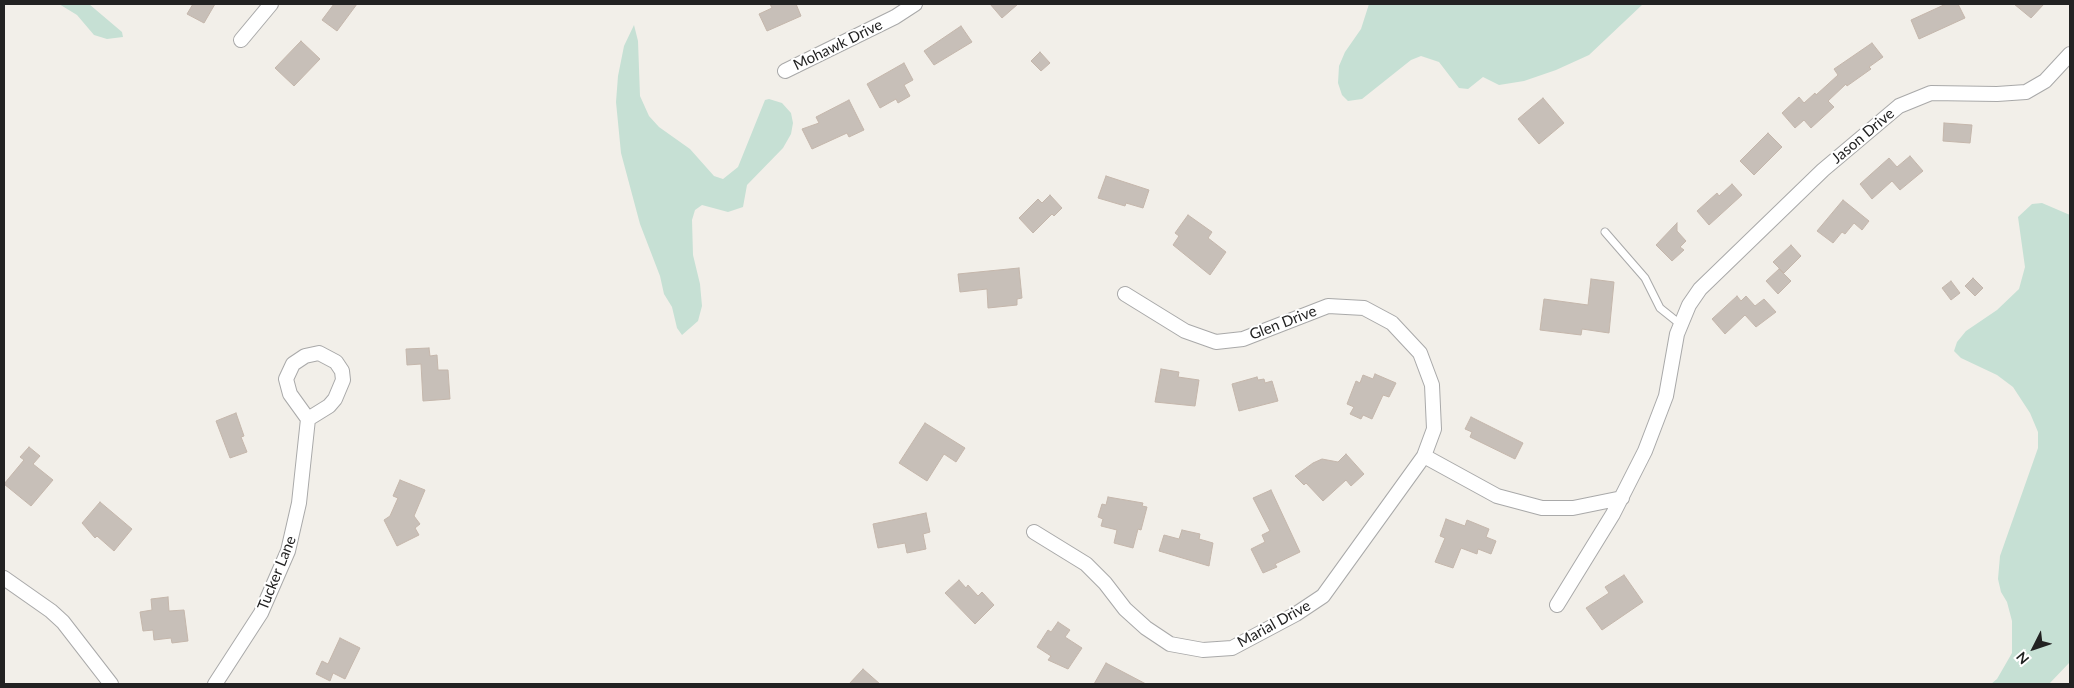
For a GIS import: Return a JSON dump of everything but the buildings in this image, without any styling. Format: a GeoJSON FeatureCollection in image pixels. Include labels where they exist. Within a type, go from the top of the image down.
{"type":"FeatureCollection","features":[{"type":"Feature","properties":{"kind":"street"},"geometry":{"type":"LineString","coordinates":[[241,40],[270,4]]}},
{"type":"Feature","properties":{"kind":"street","name":"Mohawk Drive"},"geometry":{"type":"LineString","coordinates":[[786,71],[895,18],[915,4]]}},
{"type":"Feature","properties":{"kind":"street","name":"Jason Drive"},"geometry":{"type":"LineString","coordinates":[[1557,605],[1622,498],[1652,435],[1666,396],[1672,353],[1680,324],[1692,299],[1726,262],[1823,170],[1899,106],[1931,93],[1997,94],[2026,92],[2045,81],[2070,54]]}},
{"type":"Feature","properties":{"kind":"street","name":"Glen Drive"},"geometry":{"type":"LineString","coordinates":[[1124,294],[1185,331],[1216,342],[1243,339],[1328,306],[1364,308],[1392,323],[1420,353],[1432,385],[1434,429],[1424,456]]}},
{"type":"Feature","properties":{"kind":"street"},"geometry":{"type":"LineString","coordinates":[[319,353],[336,362],[342,371],[343,380],[335,399],[329,406],[308,419],[290,394],[286,378],[293,364],[309,354],[319,353]]}},
{"type":"Feature","properties":{"kind":"street","name":"Tucker Lane"},"geometry":{"type":"LineString","coordinates":[[215,684],[261,613],[288,551],[299,503],[308,419]]}},
{"type":"Feature","properties":{"kind":"street"},"geometry":{"type":"LineString","coordinates":[[1424,456],[1497,496],[1542,508],[1573,508],[1622,498]]}},
{"type":"Feature","properties":{"kind":"street","name":"Marial Drive"},"geometry":{"type":"LineString","coordinates":[[1034,532],[1086,564],[1105,583],[1125,609],[1146,628],[1170,644],[1203,650],[1232,648],[1296,614],[1323,596],[1424,456]]}},
{"type":"Feature","properties":{"kind":"street"},"geometry":{"type":"LineString","coordinates":[[4,578],[51,611],[63,622],[111,684]]}},
{"type":"Feature","properties":{"kind":"lane"},"geometry":{"type":"LineString","coordinates":[[1605,232],[1645,278],[1660,308],[1680,324]]}},
{"type":"Feature","properties":{"kind":"green space"},"geometry":{"type":"Polygon","coordinates":[[[59,4],[89,4],[122,32],[123,37],[107,39],[94,35],[77,15],[59,4]]]}},
{"type":"Feature","properties":{"kind":"green space"},"geometry":{"type":"Polygon","coordinates":[[[1369,4],[1643,4],[1589,55],[1556,70],[1524,81],[1499,85],[1483,77],[1468,89],[1459,88],[1439,62],[1421,56],[1411,60],[1362,99],[1348,101],[1342,95],[1338,83],[1339,66],[1345,52],[1361,29],[1369,4]]]}},
{"type":"Feature","properties":{"kind":"green space"},"geometry":{"type":"Polygon","coordinates":[[[634,25],[638,41],[640,96],[649,116],[659,127],[690,149],[714,176],[723,179],[738,167],[765,100],[769,99],[782,103],[791,113],[793,123],[791,134],[783,148],[747,185],[743,207],[728,212],[702,205],[695,210],[692,220],[693,255],[700,284],[702,306],[698,321],[682,335],[677,328],[672,307],[664,294],[660,276],[640,224],[621,153],[616,102],[618,76],[624,46],[634,25]]]}},
{"type":"Feature","properties":{"kind":"green space"},"geometry":{"type":"Polygon","coordinates":[[[2042,203],[2070,215],[2070,662],[2049,684],[1991,684],[1997,679],[2012,653],[2012,621],[1998,579],[2000,556],[2038,448],[2038,432],[2030,413],[2013,387],[1997,375],[1961,358],[1954,351],[1957,342],[1966,331],[1997,310],[2019,289],[2025,267],[2018,217],[2032,204],[2042,203]]]}}]}
